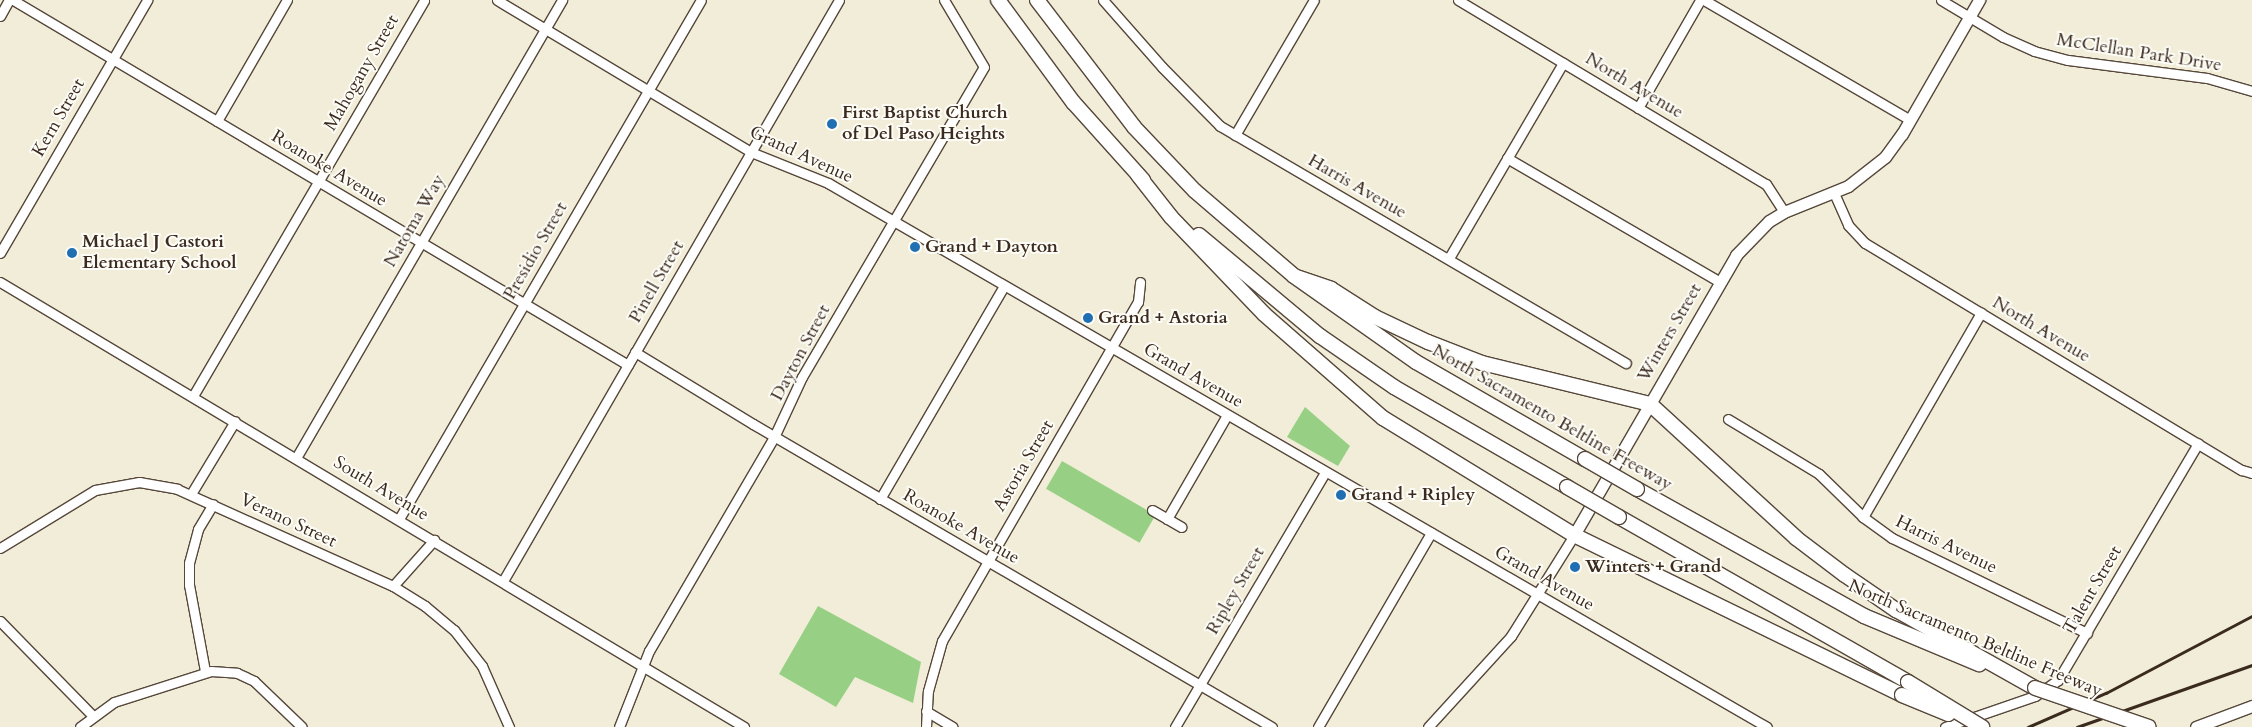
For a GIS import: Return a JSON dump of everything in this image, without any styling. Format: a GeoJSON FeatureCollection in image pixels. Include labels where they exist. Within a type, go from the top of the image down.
{"type":"FeatureCollection","features":[{"type":"Feature","properties":{"kind":"highway"},"geometry":{"type":"LineString","coordinates":[[998,0],[1072,102],[1138,175],[1171,217],[1264,314],[1383,418],[1574,535],[1902,695],[1981,723]]}},
{"type":"Feature","properties":{"kind":"highway","name":"North Sacramento Beltline Freeway"},"geometry":{"type":"LineString","coordinates":[[1037,0],[1134,127],[1195,191],[1294,276],[1416,362],[1864,616],[1941,641],[2035,688],[2149,727]]}},
{"type":"Feature","properties":{"kind":"highway"},"geometry":{"type":"LineString","coordinates":[[1138,175],[1250,280],[1320,336],[1394,387],[1981,723]]}},
{"type":"Feature","properties":{"kind":"highway"},"geometry":{"type":"LineString","coordinates":[[1294,276],[1331,290],[1375,317],[1428,342],[1482,363],[1650,404],[1796,538],[1941,641]]}},
{"type":"Feature","properties":{"kind":"main road","name":"Winters Street"},"geometry":{"type":"LineString","coordinates":[[1574,535],[1720,282],[1747,240],[1784,212],[1834,193],[1873,169],[1893,147],[1910,120],[1979,0]]}},
{"type":"Feature","properties":{"kind":"main road"},"geometry":{"type":"LineString","coordinates":[[2196,727],[2252,706]]}},
{"type":"Feature","properties":{"kind":"street"},"geometry":{"type":"LineString","coordinates":[[0,16],[9,0]]}},
{"type":"Feature","properties":{"kind":"street","name":"Roanoke Avenue"},"geometry":{"type":"LineString","coordinates":[[13,0],[628,365]]}},
{"type":"Feature","properties":{"kind":"street","name":"Kern Street"},"geometry":{"type":"LineString","coordinates":[[0,253],[147,0]]}},
{"type":"Feature","properties":{"kind":"street"},"geometry":{"type":"LineString","coordinates":[[217,121],[286,0]]}},
{"type":"Feature","properties":{"kind":"street","name":"Mahogany Street"},"geometry":{"type":"LineString","coordinates":[[193,396],[424,0]]}},
{"type":"Feature","properties":{"kind":"street","name":"Grand Avenue"},"geometry":{"type":"LineString","coordinates":[[497,0],[751,152],[828,183],[1767,727]]}},
{"type":"Feature","properties":{"kind":"street","name":"Natoma Way"},"geometry":{"type":"LineString","coordinates":[[296,458],[562,0]]}},
{"type":"Feature","properties":{"kind":"street","name":"Presidio Street"},"geometry":{"type":"LineString","coordinates":[[399,519],[701,0]]}},
{"type":"Feature","properties":{"kind":"street","name":"Pinell Street"},"geometry":{"type":"LineString","coordinates":[[503,581],[839,0]]}},
{"type":"Feature","properties":{"kind":"street","name":"Dayton Street"},"geometry":{"type":"LineString","coordinates":[[619,727],[642,664],[774,437],[802,377],[984,67],[944,0]]}},
{"type":"Feature","properties":{"kind":"street","name":"Harris Avenue"},"geometry":{"type":"LineString","coordinates":[[1103,0],[1181,87],[1220,126],[1626,363]]}},
{"type":"Feature","properties":{"kind":"street"},"geometry":{"type":"LineString","coordinates":[[1235,135],[1314,0]]}},
{"type":"Feature","properties":{"kind":"street","name":"North Avenue"},"geometry":{"type":"LineString","coordinates":[[1458,0],[1766,184],[1784,212]]}},
{"type":"Feature","properties":{"kind":"street"},"geometry":{"type":"LineString","coordinates":[[1638,108],[1700,0]]}},
{"type":"Feature","properties":{"kind":"street"},"geometry":{"type":"LineString","coordinates":[[1704,0],[1910,120]]}},
{"type":"Feature","properties":{"kind":"street","name":"McClellan Park Drive"},"geometry":{"type":"LineString","coordinates":[[1941,0],[2034,51],[2068,60],[2207,78],[2252,91]]}},
{"type":"Feature","properties":{"kind":"street"},"geometry":{"type":"LineString","coordinates":[[1449,258],[1563,63]]}},
{"type":"Feature","properties":{"kind":"street"},"geometry":{"type":"LineString","coordinates":[[1507,158],[1720,282]]}},
{"type":"Feature","properties":{"kind":"street","name":"North Avenue"},"geometry":{"type":"LineString","coordinates":[[1834,193],[1848,225],[1861,241],[2198,443],[2252,473]]}},
{"type":"Feature","properties":{"kind":"street","name":"Astoria Street"},"geometry":{"type":"LineString","coordinates":[[926,727],[926,711],[937,653],[987,561],[1138,302],[1140,282]]}},
{"type":"Feature","properties":{"kind":"street"},"geometry":{"type":"LineString","coordinates":[[0,294],[3,283]]}},
{"type":"Feature","properties":{"kind":"street","name":"South Avenue"},"geometry":{"type":"LineString","coordinates":[[3,283],[642,664],[744,727]]}},
{"type":"Feature","properties":{"kind":"street"},"geometry":{"type":"LineString","coordinates":[[880,499],[1004,286]]}},
{"type":"Feature","properties":{"kind":"street"},"geometry":{"type":"LineString","coordinates":[[1863,517],[1981,313]]}},
{"type":"Feature","properties":{"kind":"street","name":"Roanoke Avenue"},"geometry":{"type":"LineString","coordinates":[[635,352],[774,437],[1272,727]]}},
{"type":"Feature","properties":{"kind":"street"},"geometry":{"type":"LineString","coordinates":[[1167,519],[1227,415]]}},
{"type":"Feature","properties":{"kind":"street","name":"Harris Avenue"},"geometry":{"type":"LineString","coordinates":[[1728,419],[1819,474],[1863,517],[1904,545],[2051,612],[2087,633]]}},
{"type":"Feature","properties":{"kind":"street"},"geometry":{"type":"LineString","coordinates":[[191,494],[235,421]]}},
{"type":"Feature","properties":{"kind":"street","name":"Talent Street"},"geometry":{"type":"LineString","coordinates":[[1981,723],[2048,688],[2063,674],[2198,443]]}},
{"type":"Feature","properties":{"kind":"street","name":"Ripley Street"},"geometry":{"type":"LineString","coordinates":[[1175,727],[1325,472]]}},
{"type":"Feature","properties":{"kind":"street","name":"Verano Street"},"geometry":{"type":"LineString","coordinates":[[0,548],[71,502],[107,486],[152,483],[191,494],[393,586],[431,610],[469,648],[494,686],[508,727]]}},
{"type":"Feature","properties":{"kind":"street"},"geometry":{"type":"LineString","coordinates":[[205,671],[189,585],[189,563],[193,542],[213,504]]}},
{"type":"Feature","properties":{"kind":"street"},"geometry":{"type":"LineString","coordinates":[[1152,510],[1181,527]]}},
{"type":"Feature","properties":{"kind":"street"},"geometry":{"type":"LineString","coordinates":[[1318,727],[1431,533]]}},
{"type":"Feature","properties":{"kind":"street","name":"Winters Street"},"geometry":{"type":"LineString","coordinates":[[1428,727],[1511,636],[1539,595],[1574,535]]}},
{"type":"Feature","properties":{"kind":"street"},"geometry":{"type":"LineString","coordinates":[[393,586],[434,540]]}},
{"type":"Feature","properties":{"kind":"street"},"geometry":{"type":"LineString","coordinates":[[0,621],[92,715]]}},
{"type":"Feature","properties":{"kind":"street"},"geometry":{"type":"LineString","coordinates":[[80,727],[92,715],[120,699],[205,671],[230,672],[254,681],[302,727]]}},
{"type":"Feature","properties":{"kind":"street"},"geometry":{"type":"LineString","coordinates":[[926,711],[953,727]]}},
{"type":"Feature","properties":{"kind":"street"},"geometry":{"type":"LineString","coordinates":[[1945,727],[1981,723]]}},
{"type":"Feature","properties":{"kind":"green space"},"geometry":{"type":"Polygon","coordinates":[[[1305,407],[1350,446],[1338,466],[1287,437],[1305,407]]]}},
{"type":"Feature","properties":{"kind":"green space"},"geometry":{"type":"Polygon","coordinates":[[[1062,461],[1156,515],[1140,543],[1046,489],[1062,461]]]}},
{"type":"Feature","properties":{"kind":"green space"},"geometry":{"type":"Polygon","coordinates":[[[818,606],[921,662],[913,703],[855,677],[836,707],[779,674],[818,606]]]}},
{"type":"Feature","properties":{"kind":"railway"},"geometry":{"type":"LineString","coordinates":[[2028,727],[2106,693],[2252,616]]}},
{"type":"Feature","properties":{"kind":"railway"},"geometry":{"type":"LineString","coordinates":[[2077,727],[2252,665]]}},
{"type":"Feature","properties":{"kind":"place","name":"First Baptist Church of Del Paso Heights"},"geometry":{"type":"Point","coordinates":[832,124]}},
{"type":"Feature","properties":{"kind":"place","name":"Grand + Dayton"},"geometry":{"type":"Point","coordinates":[915,247]}},
{"type":"Feature","properties":{"kind":"place","name":"Michael J Castori Elementary School"},"geometry":{"type":"Point","coordinates":[72,253]}},
{"type":"Feature","properties":{"kind":"place","name":"Grand + Astoria"},"geometry":{"type":"Point","coordinates":[1088,318]}},
{"type":"Feature","properties":{"kind":"place","name":"Grand + Ripley"},"geometry":{"type":"Point","coordinates":[1341,495]}},
{"type":"Feature","properties":{"kind":"place","name":"Winters + Grand"},"geometry":{"type":"Point","coordinates":[1575,567]}}]}
